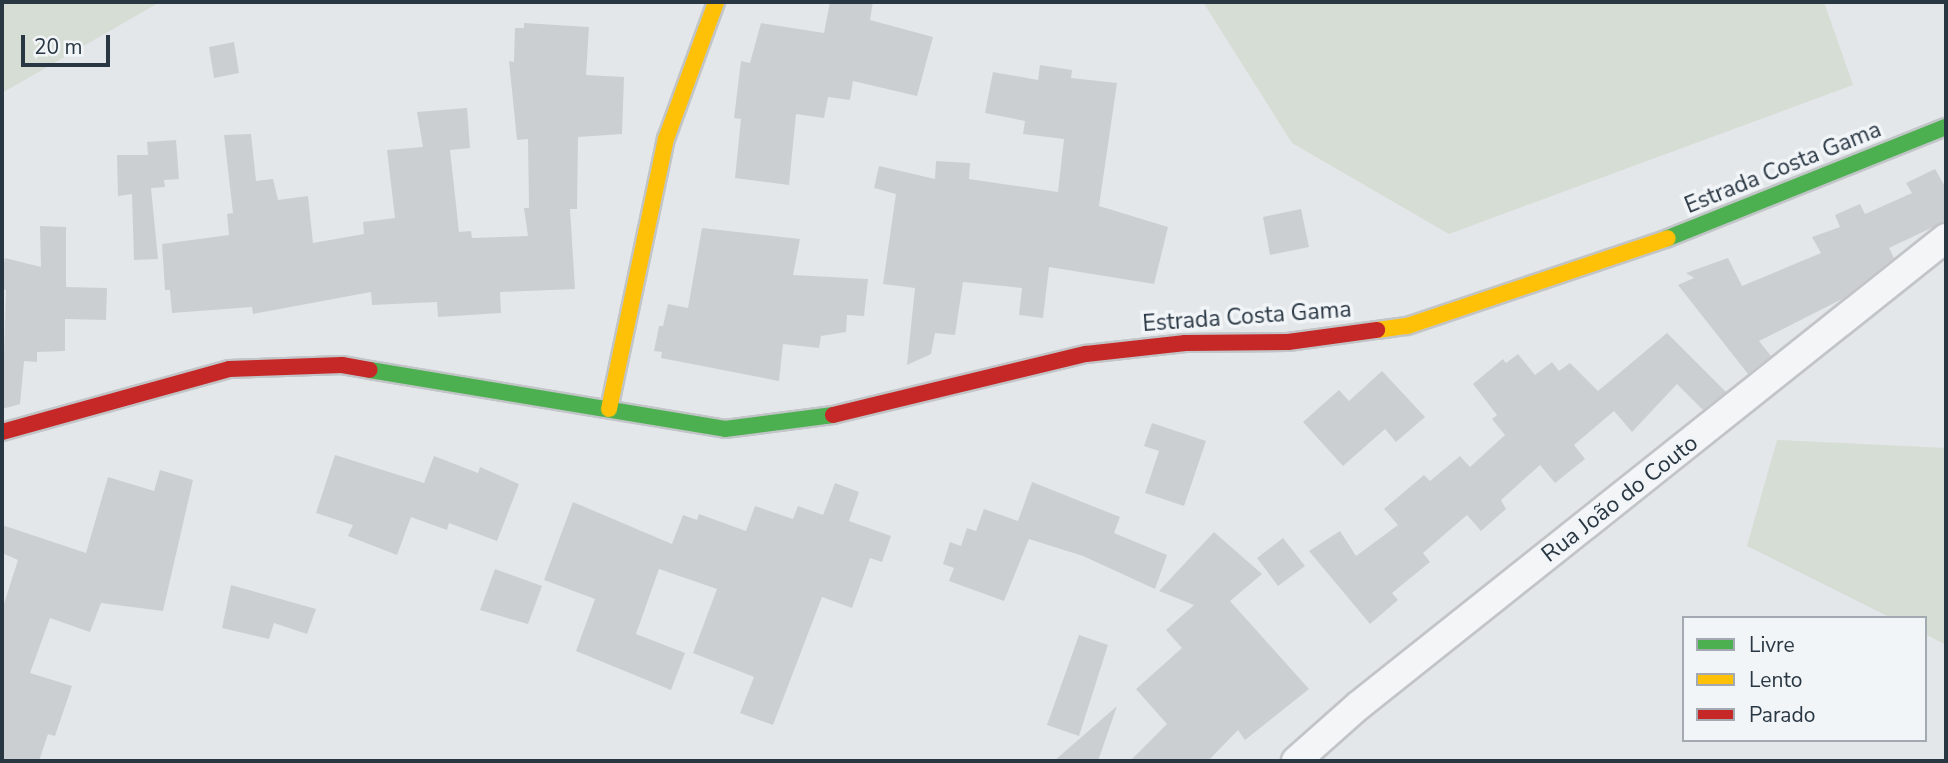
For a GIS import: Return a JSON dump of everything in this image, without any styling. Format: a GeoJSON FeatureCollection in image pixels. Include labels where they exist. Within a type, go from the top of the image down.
{"type":"FeatureCollection","features":[{"type":"Feature","properties":{"kind":"main road"},"geometry":{"type":"LineString","coordinates":[[609,410],[666,139],[716,2]]}},
{"type":"Feature","properties":{"kind":"main road","name":"Estrada Costa Gama"},"geometry":{"type":"LineString","coordinates":[[2,432],[229,369],[342,365],[725,429],[852,412],[1086,354],[1185,343],[1288,342],[1407,326],[1681,234],[1946,127]]}},
{"type":"Feature","properties":{"kind":"street","name":"Rua João do Couto"},"geometry":{"type":"LineString","coordinates":[[1296,761],[1369,697],[1946,238]]}},
{"type":"Feature","properties":{"kind":"shaded area"},"geometry":{"type":"Polygon","coordinates":[[[2,2],[160,2],[2,93],[2,2]]]}},
{"type":"Feature","properties":{"kind":"shaded area"},"geometry":{"type":"Polygon","coordinates":[[[1203,2],[1824,2],[1853,85],[1449,234],[1292,143],[1203,2]]]}},
{"type":"Feature","properties":{"kind":"shaded area"},"geometry":{"type":"Polygon","coordinates":[[[1777,440],[1946,448],[1946,645],[1927,635],[1927,616],[1887,616],[1747,546],[1777,440]]]}},
{"type":"Feature","properties":{"kind":"building"},"geometry":{"type":"Polygon","coordinates":[[[830,2],[873,2],[870,20],[933,37],[917,96],[853,81],[850,100],[828,97],[824,118],[796,114],[789,185],[735,178],[741,119],[734,118],[741,61],[750,63],[761,23],[824,33],[830,2]]]}},
{"type":"Feature","properties":{"kind":"building"},"geometry":{"type":"Polygon","coordinates":[[[524,23],[589,27],[586,75],[624,77],[622,134],[578,137],[577,209],[570,209],[575,289],[500,292],[501,313],[438,317],[437,302],[372,305],[371,292],[253,314],[252,307],[172,313],[170,290],[165,290],[162,244],[229,235],[227,214],[233,213],[224,135],[251,134],[256,181],[273,179],[278,200],[308,196],[313,243],[364,234],[363,222],[395,218],[387,150],[423,147],[417,112],[467,108],[470,148],[450,150],[459,232],[471,231],[472,238],[528,236],[524,208],[529,208],[528,139],[517,140],[509,61],[514,62],[515,28],[524,28],[524,23]]]}},
{"type":"Feature","properties":{"kind":"building"},"geometry":{"type":"Polygon","coordinates":[[[234,42],[239,73],[214,78],[209,47],[234,42]]]}},
{"type":"Feature","properties":{"kind":"building"},"geometry":{"type":"Polygon","coordinates":[[[1040,65],[1072,70],[1071,78],[1117,83],[1099,206],[1168,227],[1154,284],[1049,267],[1043,318],[1019,315],[1022,288],[963,282],[955,335],[935,333],[931,354],[907,365],[915,288],[883,284],[896,194],[874,188],[879,166],[935,179],[936,161],[970,163],[969,179],[1058,192],[1064,139],[1023,134],[1025,121],[985,113],[993,72],[1038,80],[1040,65]]]}},
{"type":"Feature","properties":{"kind":"building"},"geometry":{"type":"Polygon","coordinates":[[[176,140],[179,179],[164,180],[165,187],[151,188],[158,259],[134,260],[132,194],[118,196],[117,155],[148,155],[147,142],[176,140]]]}},
{"type":"Feature","properties":{"kind":"building"},"geometry":{"type":"Polygon","coordinates":[[[1935,169],[1946,188],[1946,221],[1889,248],[1894,258],[1844,298],[1759,341],[1771,356],[1748,374],[1678,285],[1694,278],[1686,273],[1728,258],[1742,286],[1821,253],[1812,237],[1840,227],[1835,215],[1860,204],[1865,214],[1912,193],[1906,183],[1935,169]]]}},
{"type":"Feature","properties":{"kind":"building"},"geometry":{"type":"Polygon","coordinates":[[[1301,209],[1309,247],[1270,255],[1263,217],[1301,209]]]}},
{"type":"Feature","properties":{"kind":"building"},"geometry":{"type":"Polygon","coordinates":[[[40,226],[66,227],[66,287],[107,288],[106,320],[65,319],[65,351],[37,352],[37,362],[24,361],[20,404],[2,409],[6,290],[2,289],[2,271],[5,258],[41,267],[40,226]]]}},
{"type":"Feature","properties":{"kind":"building"},"geometry":{"type":"Polygon","coordinates":[[[702,228],[800,239],[793,275],[868,279],[864,316],[847,315],[846,332],[821,336],[819,348],[783,344],[779,381],[661,358],[662,352],[654,351],[659,326],[663,326],[668,304],[688,308],[702,228]]]}},
{"type":"Feature","properties":{"kind":"building"},"geometry":{"type":"Polygon","coordinates":[[[1667,333],[1726,392],[1703,410],[1677,384],[1632,432],[1614,411],[1574,445],[1585,459],[1555,483],[1540,465],[1501,500],[1506,509],[1481,531],[1467,515],[1423,553],[1430,562],[1392,593],[1398,600],[1370,624],[1309,551],[1340,531],[1356,556],[1398,525],[1384,509],[1424,475],[1430,481],[1460,456],[1470,467],[1505,435],[1492,419],[1497,415],[1473,384],[1503,359],[1506,363],[1518,354],[1535,375],[1552,362],[1559,371],[1570,363],[1598,391],[1667,333]]]}},
{"type":"Feature","properties":{"kind":"building"},"geometry":{"type":"Polygon","coordinates":[[[1382,371],[1425,417],[1396,442],[1385,429],[1343,466],[1303,422],[1339,390],[1349,401],[1382,371]]]}},
{"type":"Feature","properties":{"kind":"building"},"geometry":{"type":"Polygon","coordinates":[[[1152,423],[1206,441],[1184,506],[1145,493],[1159,451],[1144,446],[1152,423]]]}},
{"type":"Feature","properties":{"kind":"building"},"geometry":{"type":"Polygon","coordinates":[[[335,455],[424,483],[434,456],[478,473],[480,467],[519,484],[497,541],[449,523],[447,530],[411,517],[397,555],[348,536],[353,525],[316,513],[335,455]]]}},
{"type":"Feature","properties":{"kind":"building"},"geometry":{"type":"Polygon","coordinates":[[[160,470],[193,480],[163,611],[101,603],[90,632],[50,618],[30,673],[72,686],[55,736],[48,734],[39,761],[2,761],[2,610],[18,560],[2,553],[2,525],[86,553],[108,477],[154,491],[160,470]]]}},
{"type":"Feature","properties":{"kind":"building"},"geometry":{"type":"Polygon","coordinates":[[[1032,482],[1120,517],[1114,533],[1167,555],[1155,589],[1083,556],[1029,539],[1004,601],[949,581],[954,568],[943,564],[950,542],[961,546],[967,528],[976,531],[984,509],[1018,521],[1032,482]]]}},
{"type":"Feature","properties":{"kind":"building"},"geometry":{"type":"Polygon","coordinates":[[[835,483],[859,492],[849,521],[891,536],[882,562],[870,558],[852,608],[822,597],[773,725],[740,713],[754,677],[693,653],[717,589],[659,569],[636,634],[685,653],[671,690],[576,651],[595,599],[544,580],[573,502],[672,544],[683,515],[697,520],[699,514],[746,531],[755,506],[793,519],[798,506],[823,515],[835,483]]]}},
{"type":"Feature","properties":{"kind":"building"},"geometry":{"type":"Polygon","coordinates":[[[1214,532],[1262,574],[1230,601],[1309,689],[1245,740],[1238,730],[1208,761],[1130,761],[1167,724],[1136,689],[1182,648],[1166,630],[1194,605],[1159,591],[1214,532]]]}},
{"type":"Feature","properties":{"kind":"building"},"geometry":{"type":"Polygon","coordinates":[[[1283,538],[1305,566],[1278,586],[1257,558],[1283,538]]]}},
{"type":"Feature","properties":{"kind":"building"},"geometry":{"type":"Polygon","coordinates":[[[495,569],[542,586],[528,624],[480,610],[495,569]]]}},
{"type":"Feature","properties":{"kind":"building"},"geometry":{"type":"Polygon","coordinates":[[[231,585],[316,609],[307,634],[274,623],[269,639],[222,628],[231,585]]]}},
{"type":"Feature","properties":{"kind":"building"},"geometry":{"type":"Polygon","coordinates":[[[1079,635],[1108,645],[1079,736],[1047,725],[1079,635]]]}},
{"type":"Feature","properties":{"kind":"building"},"geometry":{"type":"Polygon","coordinates":[[[1117,706],[1098,761],[1054,761],[1117,706]]]}},
{"type":"Feature","properties":{"kind":"traffic: fast"},"geometry":{"type":"LineString","coordinates":[[1668,238],[1946,127]]}},
{"type":"Feature","properties":{"kind":"traffic: fast"},"geometry":{"type":"LineString","coordinates":[[370,370],[725,429],[833,415]]}},
{"type":"Feature","properties":{"kind":"traffic: slow"},"geometry":{"type":"LineString","coordinates":[[609,409],[666,139],[716,2]]}},
{"type":"Feature","properties":{"kind":"traffic: slow"},"geometry":{"type":"LineString","coordinates":[[1377,330],[1407,326],[1668,238]]}},
{"type":"Feature","properties":{"kind":"traffic: jam"},"geometry":{"type":"LineString","coordinates":[[833,415],[1086,354],[1185,343],[1288,342],[1377,330]]}},
{"type":"Feature","properties":{"kind":"traffic: jam"},"geometry":{"type":"LineString","coordinates":[[2,432],[229,369],[342,365],[370,370]]}}]}
